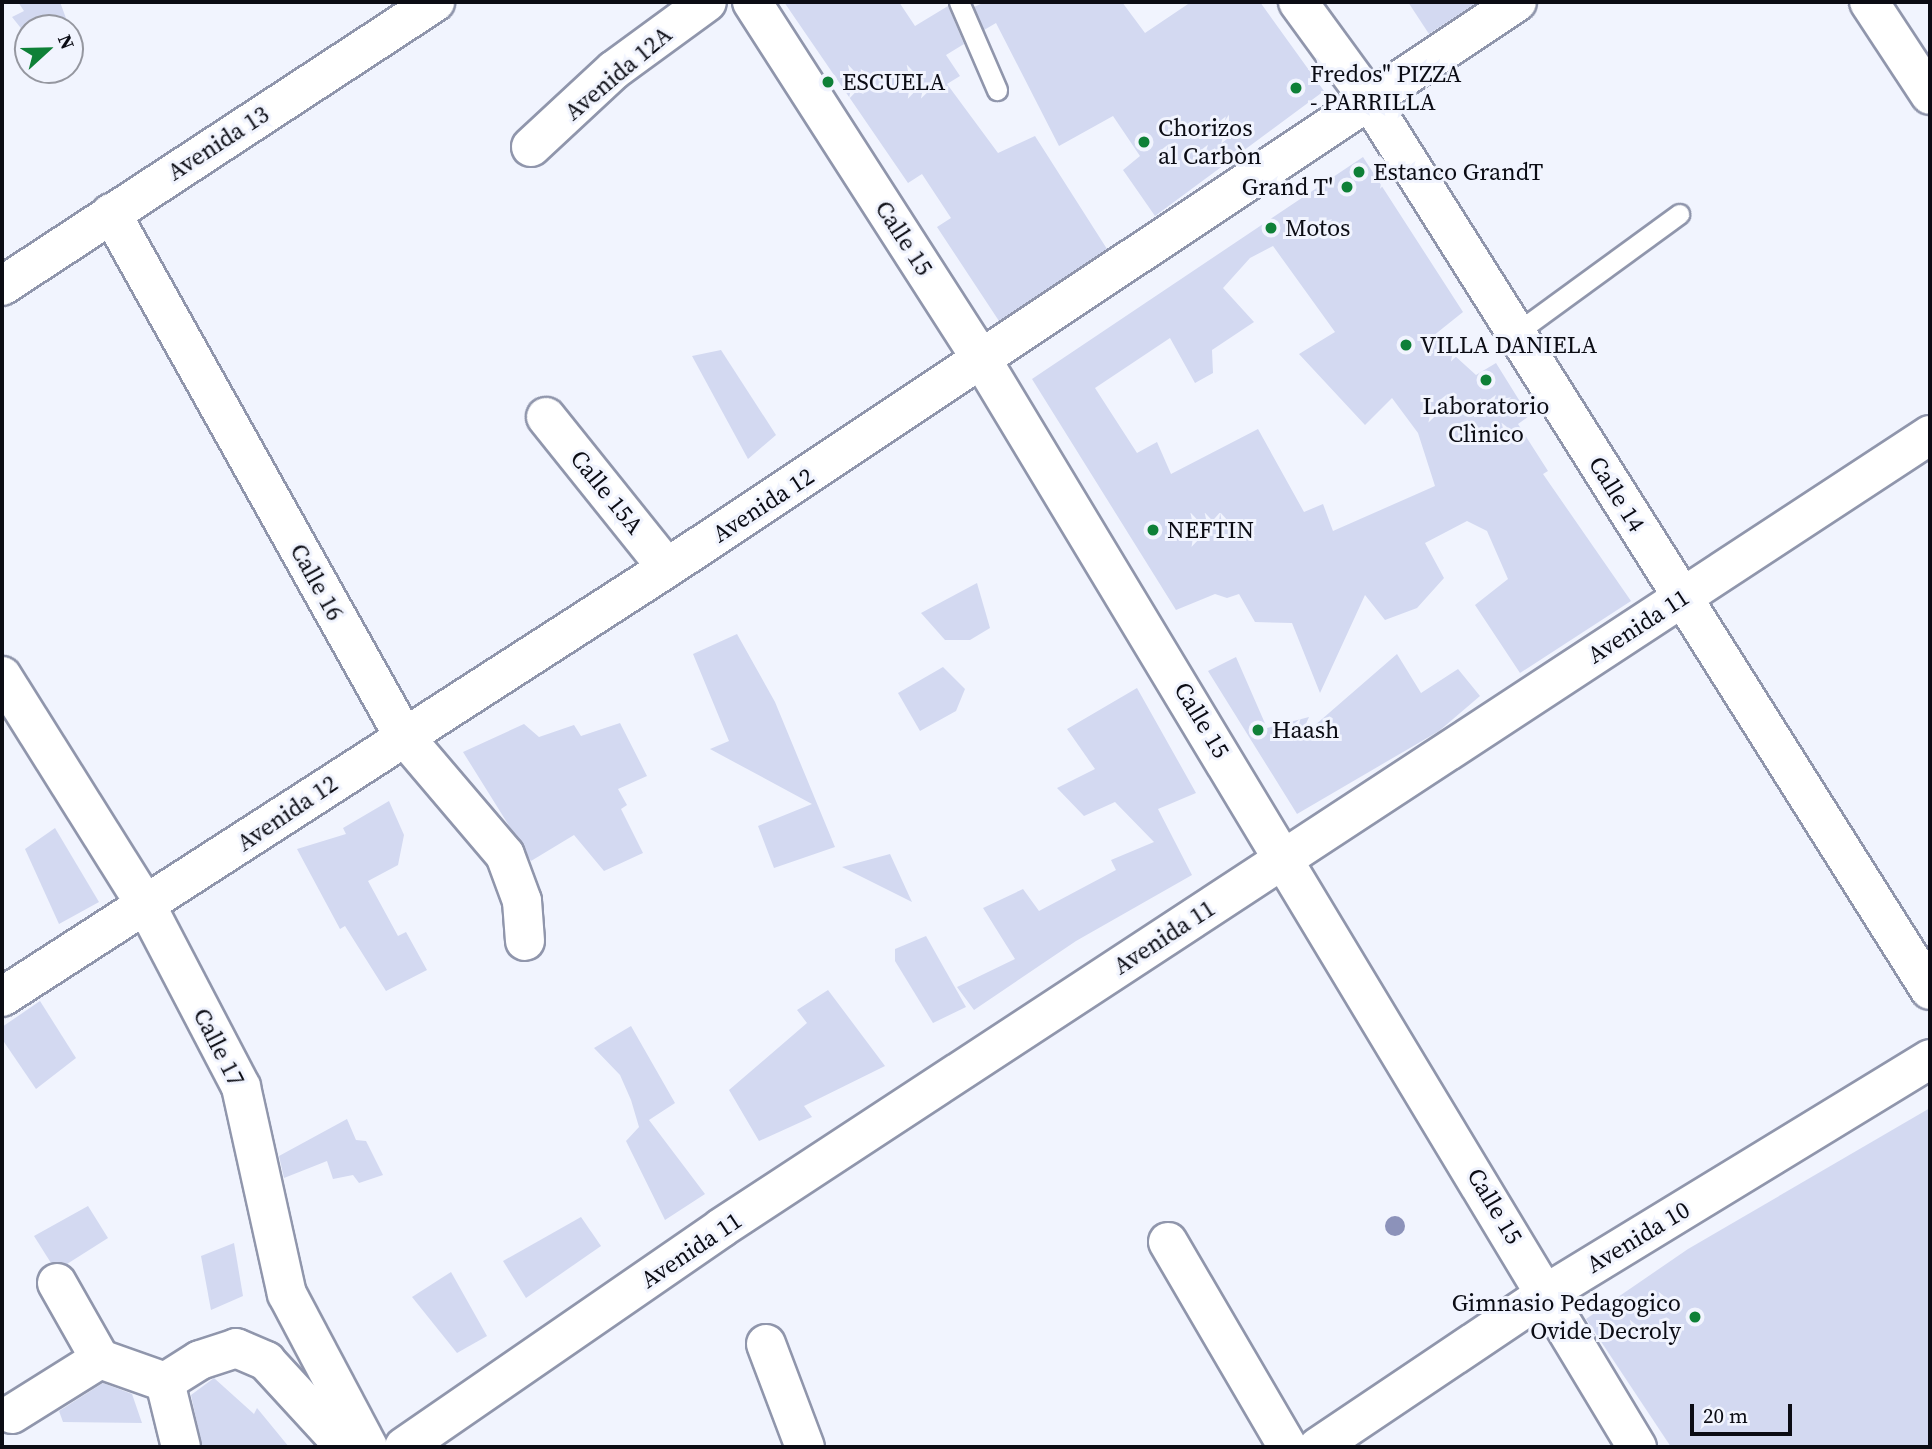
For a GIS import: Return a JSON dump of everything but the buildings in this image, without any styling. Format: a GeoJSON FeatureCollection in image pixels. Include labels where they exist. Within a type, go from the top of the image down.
{"type":"FeatureCollection","features":[{"type":"Feature","properties":{"kind":"street","name":"Avenida 13"},"geometry":{"type":"LineString","coordinates":[[2,286],[435,2]]}},
{"type":"Feature","properties":{"kind":"street","name":"Avenida 12A"},"geometry":{"type":"LineString","coordinates":[[531,147],[614,70],[707,2]]}},
{"type":"Feature","properties":{"kind":"street","name":"Calle 15"},"geometry":{"type":"LineString","coordinates":[[752,2],[982,360],[1286,857],[1637,1447]]}},
{"type":"Feature","properties":{"kind":"street","name":"Calle 14"},"geometry":{"type":"LineString","coordinates":[[1298,2],[1368,98],[1930,990]]}},
{"type":"Feature","properties":{"kind":"street","name":"Avenida 12"},"geometry":{"type":"LineString","coordinates":[[2,998],[147,907],[403,736],[667,568],[982,360],[1368,98],[1517,2]]}},
{"type":"Feature","properties":{"kind":"street"},"geometry":{"type":"LineString","coordinates":[[1869,2],[1930,95]]}},
{"type":"Feature","properties":{"kind":"street","name":"Calle 16"},"geometry":{"type":"LineString","coordinates":[[111,213],[403,736],[505,855],[522,901],[525,941]]}},
{"type":"Feature","properties":{"kind":"street","name":"Calle 15A"},"geometry":{"type":"LineString","coordinates":[[547,417],[667,568]]}},
{"type":"Feature","properties":{"kind":"street","name":"Avenida 11"},"geometry":{"type":"LineString","coordinates":[[404,1447],[721,1228],[1930,435]]}},
{"type":"Feature","properties":{"kind":"street","name":"Calle 17"},"geometry":{"type":"LineString","coordinates":[[2,676],[147,907],[242,1087],[287,1294],[368,1447]]}},
{"type":"Feature","properties":{"kind":"street","name":"Avenida 10"},"geometry":{"type":"LineString","coordinates":[[1318,1447],[1546,1293],[1930,1059]]}},
{"type":"Feature","properties":{"kind":"street"},"geometry":{"type":"LineString","coordinates":[[1168,1242],[1288,1447]]}},
{"type":"Feature","properties":{"kind":"street"},"geometry":{"type":"LineString","coordinates":[[57,1283],[100,1359],[165,1382]]}},
{"type":"Feature","properties":{"kind":"street"},"geometry":{"type":"LineString","coordinates":[[766,1344],[805,1447]]}},
{"type":"Feature","properties":{"kind":"street"},"geometry":{"type":"LineString","coordinates":[[165,1382],[200,1360],[236,1348],[266,1361],[345,1447]]}},
{"type":"Feature","properties":{"kind":"street"},"geometry":{"type":"LineString","coordinates":[[12,1414],[100,1359]]}},
{"type":"Feature","properties":{"kind":"street"},"geometry":{"type":"LineString","coordinates":[[165,1382],[181,1447]]}},
{"type":"Feature","properties":{"kind":"lane"},"geometry":{"type":"LineString","coordinates":[[959,2],[997,90]]}},
{"type":"Feature","properties":{"kind":"lane"},"geometry":{"type":"LineString","coordinates":[[1516,333],[1679,214]]}},
{"type":"Feature","properties":{"kind":"place","name":"ESCUELA"},"geometry":{"type":"Point","coordinates":[828,82]}},
{"type":"Feature","properties":{"kind":"place","name":"Fredos\" PIZZA - PARRILLA"},"geometry":{"type":"Point","coordinates":[1296,88]}},
{"type":"Feature","properties":{"kind":"place","name":"Chorizos al Carbòn"},"geometry":{"type":"Point","coordinates":[1144,142]}},
{"type":"Feature","properties":{"kind":"place","name":"Estanco GrandT"},"geometry":{"type":"Point","coordinates":[1359,172]}},
{"type":"Feature","properties":{"kind":"place","name":"Grand T'"},"geometry":{"type":"Point","coordinates":[1347,187]}},
{"type":"Feature","properties":{"kind":"place","name":"Motos"},"geometry":{"type":"Point","coordinates":[1271,228]}},
{"type":"Feature","properties":{"kind":"place","name":"VILLA DANIELA"},"geometry":{"type":"Point","coordinates":[1406,345]}},
{"type":"Feature","properties":{"kind":"place","name":"Laboratorio Clìnico"},"geometry":{"type":"Point","coordinates":[1486,380]}},
{"type":"Feature","properties":{"kind":"place","name":"NEFTIN"},"geometry":{"type":"Point","coordinates":[1153,530]}},
{"type":"Feature","properties":{"kind":"place","name":"Haash"},"geometry":{"type":"Point","coordinates":[1258,730]}},
{"type":"Feature","properties":{"kind":"place","name":"Gimnasio Pedagogico Ovide Decroly"},"geometry":{"type":"Point","coordinates":[1695,1317]}}]}
